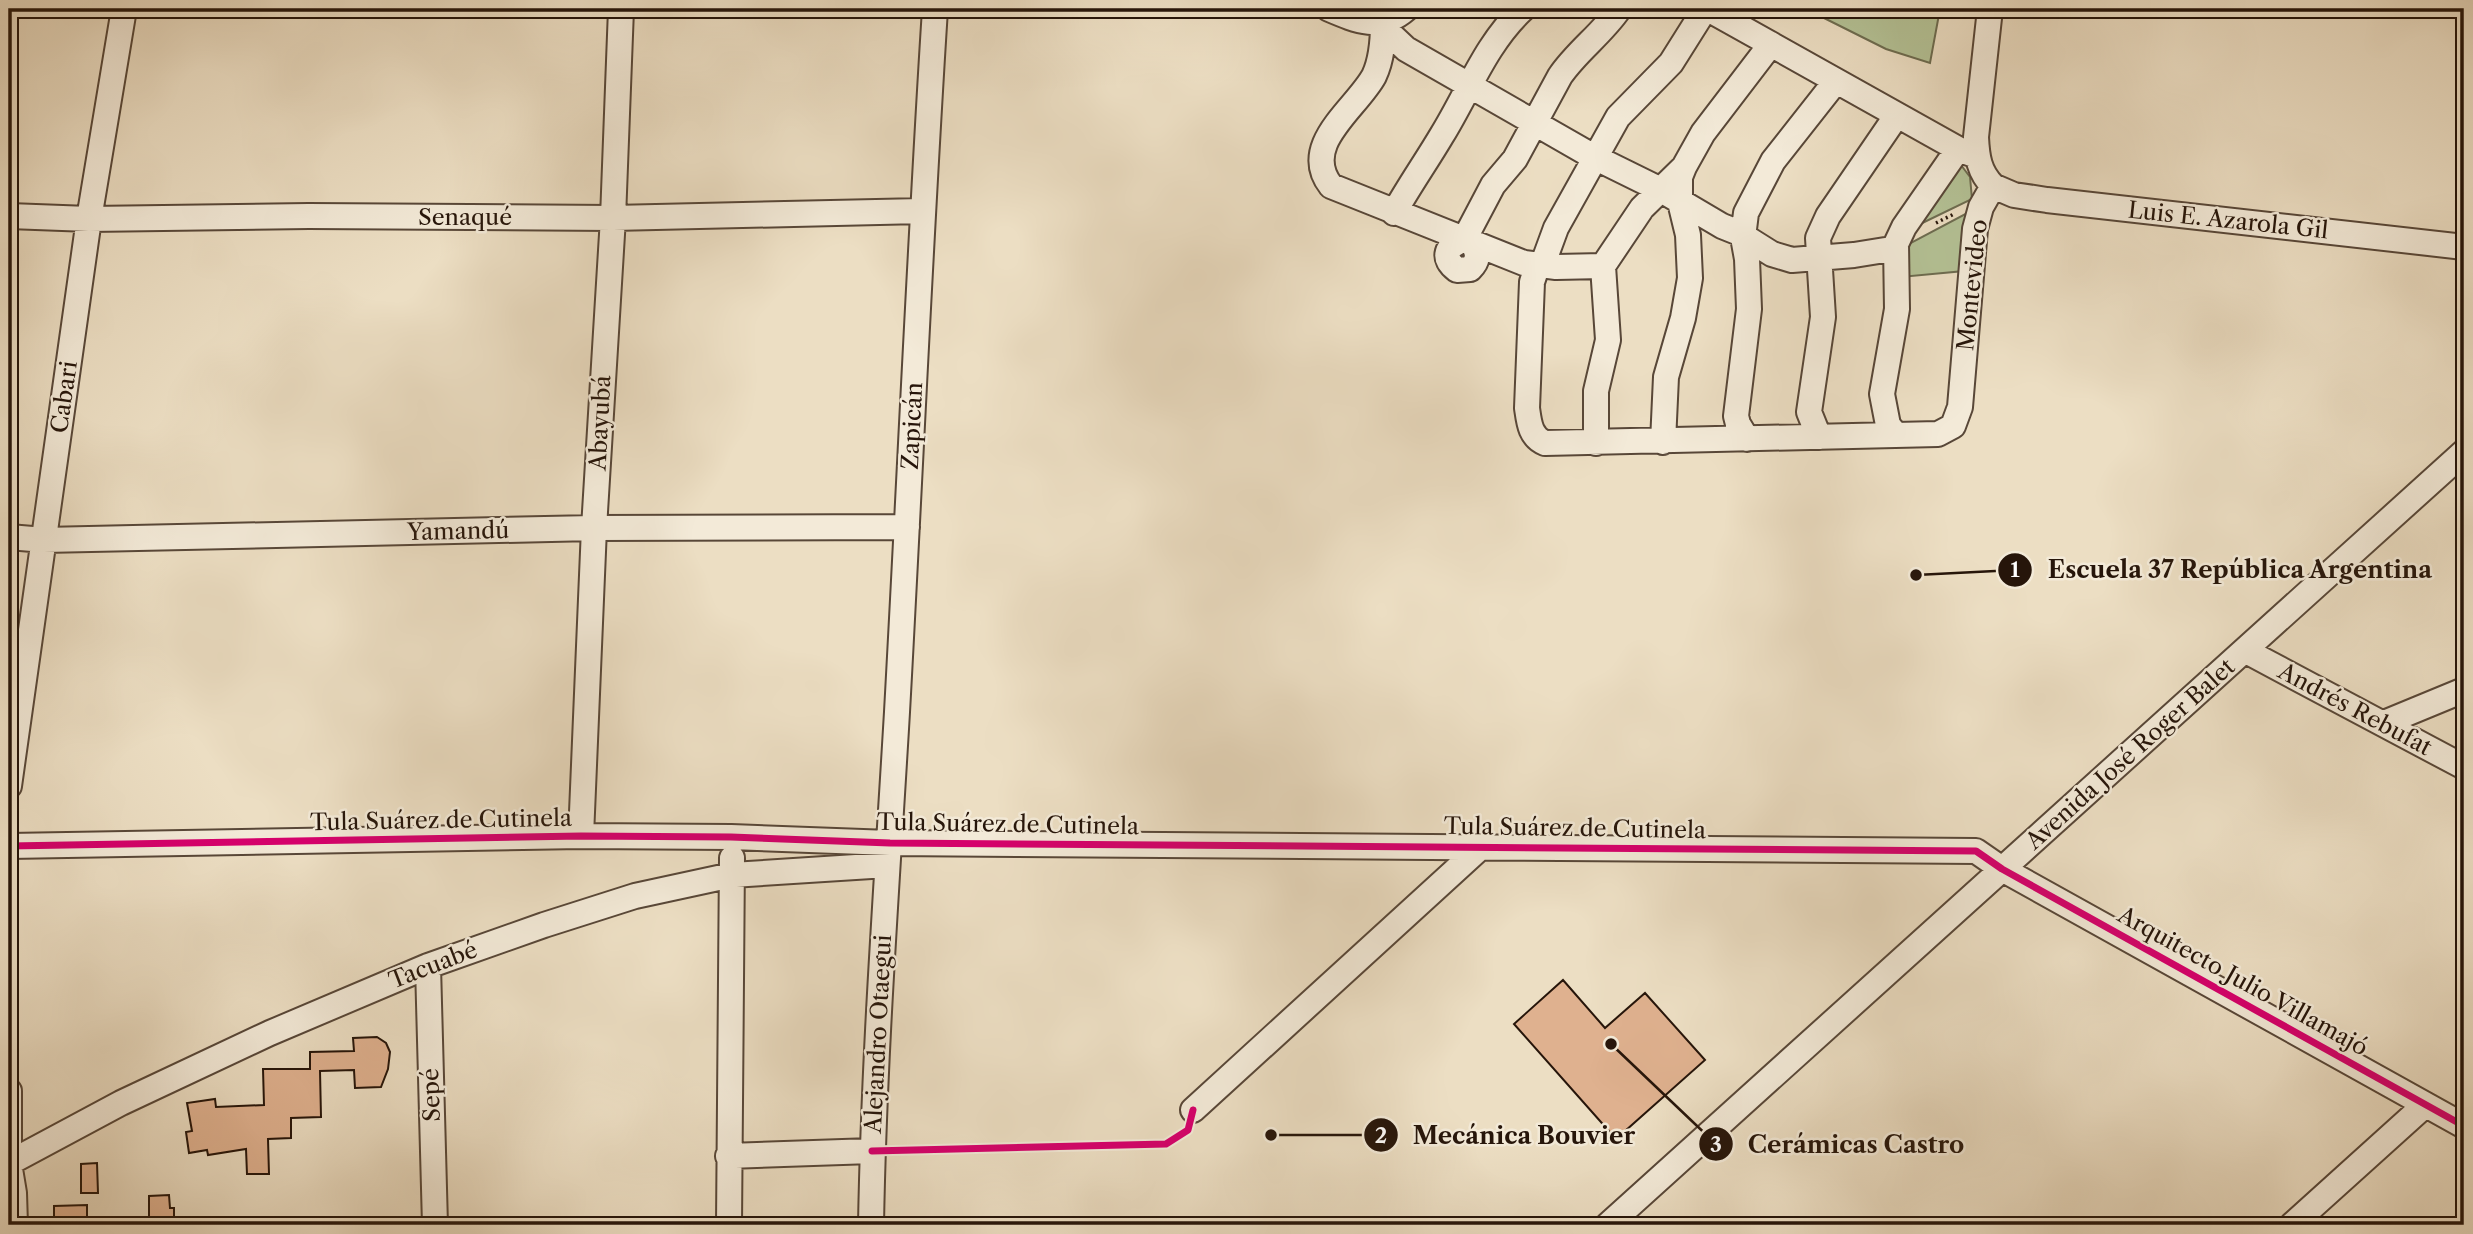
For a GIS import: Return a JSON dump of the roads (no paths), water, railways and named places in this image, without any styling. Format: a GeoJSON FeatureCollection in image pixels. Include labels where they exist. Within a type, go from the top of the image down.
{"type":"FeatureCollection","features":[{"type":"Feature","properties":{"kind":"street","name":"Cabari"},"geometry":{"type":"LineString","coordinates":[[9,786],[89,219],[124,9]]}},
{"type":"Feature","properties":{"kind":"street","name":"Abayubá"},"geometry":{"type":"LineString","coordinates":[[582,836],[594,528],[613,218],[621,9]]}},
{"type":"Feature","properties":{"kind":"street","name":"Zapicán"},"geometry":{"type":"LineString","coordinates":[[888,854],[935,9]]}},
{"type":"Feature","properties":{"kind":"street"},"geometry":{"type":"LineString","coordinates":[[1329,9],[1352,19],[1383,23],[1406,9]]}},
{"type":"Feature","properties":{"kind":"street"},"geometry":{"type":"LineString","coordinates":[[1394,213],[1502,32],[1523,9]]}},
{"type":"Feature","properties":{"kind":"street"},"geometry":{"type":"LineString","coordinates":[[1468,242],[1493,186],[1515,159],[1568,65],[1601,32],[1619,9]]}},
{"type":"Feature","properties":{"kind":"street"},"geometry":{"type":"LineString","coordinates":[[1896,435],[1663,442],[1539,441],[1531,429],[1527,408],[1532,282],[1556,228],[1594,156],[1626,108],[1671,64],[1706,9],[1968,152],[1993,186]]}},
{"type":"Feature","properties":{"kind":"street"},"geometry":{"type":"LineString","coordinates":[[1896,435],[1888,425],[1882,394],[1897,309],[1896,244],[1904,227],[1968,152],[1977,126],[1990,9]]}},
{"type":"Feature","properties":{"kind":"street"},"geometry":{"type":"LineString","coordinates":[[1383,23],[1406,49],[1534,123],[1781,258],[1819,258],[1885,250]]}},
{"type":"Feature","properties":{"kind":"street"},"geometry":{"type":"LineString","coordinates":[[1383,23],[1380,60],[1375,74],[1324,144],[1321,167],[1331,186],[1524,263],[1540,266],[1603,266]]}},
{"type":"Feature","properties":{"kind":"street"},"geometry":{"type":"LineString","coordinates":[[1596,443],[1596,391],[1608,340],[1603,266],[1642,208],[1671,196],[1703,133],[1771,44]]}},
{"type":"Feature","properties":{"kind":"street"},"geometry":{"type":"LineString","coordinates":[[1747,439],[1736,416],[1749,309],[1747,258],[1743,237],[1746,213],[1773,161],[1836,80]]}},
{"type":"Feature","properties":{"kind":"street"},"geometry":{"type":"LineString","coordinates":[[1819,437],[1809,412],[1823,317],[1818,238],[1828,216],[1897,115]]}},
{"type":"Feature","properties":{"kind":"street","name":"Luis E. Azarola Gil"},"geometry":{"type":"LineString","coordinates":[[1993,186],[2014,195],[2047,200],[2464,247]]}},
{"type":"Feature","properties":{"kind":"street","name":"Montevideo"},"geometry":{"type":"LineString","coordinates":[[1896,435],[1938,434],[1953,426],[1960,407],[1975,229],[1981,207],[1993,186]]}},
{"type":"Feature","properties":{"kind":"street"},"geometry":{"type":"LineString","coordinates":[[1663,442],[1666,377],[1683,318],[1690,278],[1688,235],[1671,196]]}},
{"type":"Feature","properties":{"kind":"street","name":"Senaqué"},"geometry":{"type":"LineString","coordinates":[[9,216],[89,219],[309,216],[613,218],[922,211]]}},
{"type":"Feature","properties":{"kind":"street","name":"Avenida José Roger Balet"},"geometry":{"type":"LineString","coordinates":[[1608,1225],[2464,452]]}},
{"type":"Feature","properties":{"kind":"street","name":"Yamandú"},"geometry":{"type":"LineString","coordinates":[[9,537],[44,540],[594,528],[907,527]]}},
{"type":"Feature","properties":{"kind":"street","name":"Andrés Rebufat"},"geometry":{"type":"LineString","coordinates":[[2246,650],[2464,767]]}},
{"type":"Feature","properties":{"kind":"street"},"geometry":{"type":"LineString","coordinates":[[2384,723],[2464,690]]}},
{"type":"Feature","properties":{"kind":"street","name":"Tula Suárez de Cutinela"},"geometry":{"type":"LineString","coordinates":[[9,846],[582,836],[732,837],[888,854],[1481,847],[1976,851],[2002,869]]}},
{"type":"Feature","properties":{"kind":"street"},"geometry":{"type":"LineString","coordinates":[[729,1225],[732,837]]}},
{"type":"Feature","properties":{"kind":"street"},"geometry":{"type":"LineString","coordinates":[[1193,1110],[1481,847]]}},
{"type":"Feature","properties":{"kind":"street","name":"Tacuabé"},"geometry":{"type":"LineString","coordinates":[[9,1163],[199,1065],[428,966],[544,925],[635,896],[732,874],[888,854]]}},
{"type":"Feature","properties":{"kind":"street","name":"Alejandro Otaegui"},"geometry":{"type":"LineString","coordinates":[[871,1225],[872,1151],[888,854]]}},
{"type":"Feature","properties":{"kind":"street","name":"Arquitecto Julio Villamajó"},"geometry":{"type":"LineString","coordinates":[[2002,869],[2464,1126]]}},
{"type":"Feature","properties":{"kind":"street","name":"Sepé"},"geometry":{"type":"LineString","coordinates":[[428,966],[435,1225]]}},
{"type":"Feature","properties":{"kind":"street"},"geometry":{"type":"LineString","coordinates":[[9,1091],[9,1163],[15,1225]]}},
{"type":"Feature","properties":{"kind":"street"},"geometry":{"type":"LineString","coordinates":[[2292,1225],[2425,1105]]}},
{"type":"Feature","properties":{"kind":"street"},"geometry":{"type":"LineString","coordinates":[[729,1156],[872,1151]]}},
{"type":"Feature","properties":{"kind":"place","name":"Escuela 37 República Argentina"},"geometry":{"type":"Point","coordinates":[1916,575]}},
{"type":"Feature","properties":{"kind":"place","name":"Cerámicas Castro"},"geometry":{"type":"Point","coordinates":[1611,1044]}},
{"type":"Feature","properties":{"kind":"place","name":"Mecánica Bouvier"},"geometry":{"type":"Point","coordinates":[1271,1135]}}]}
